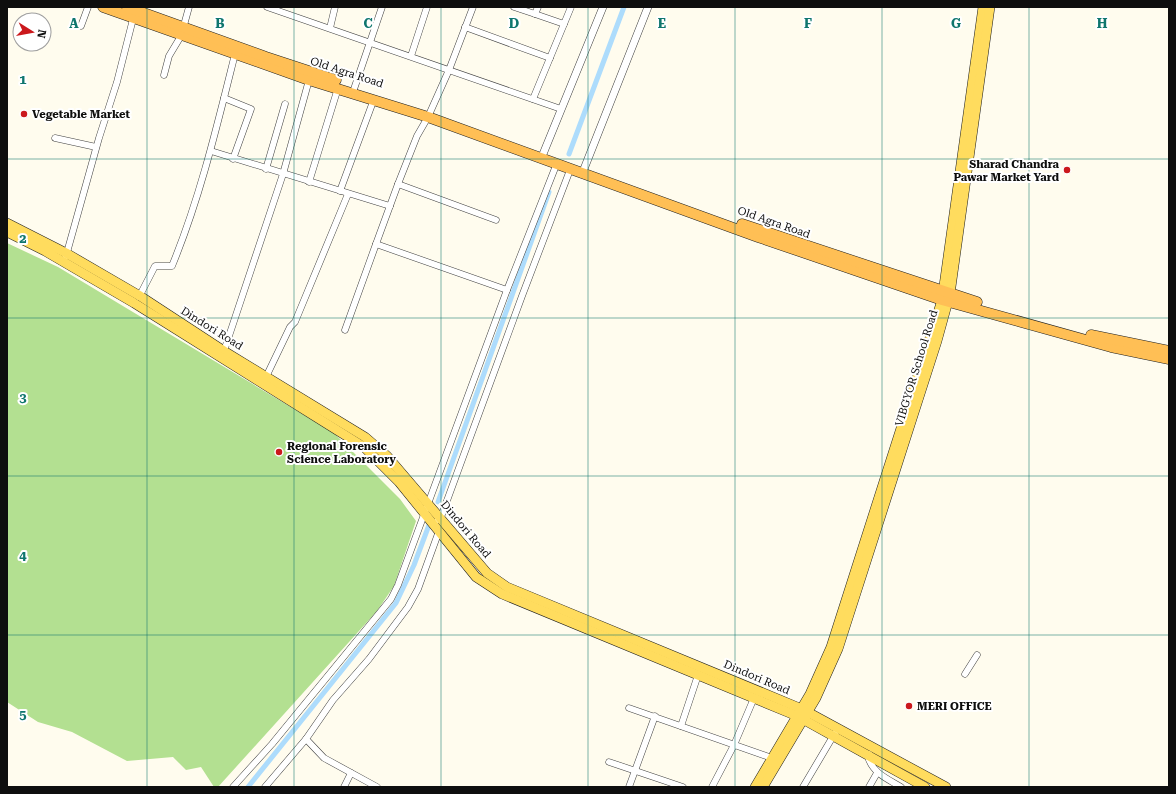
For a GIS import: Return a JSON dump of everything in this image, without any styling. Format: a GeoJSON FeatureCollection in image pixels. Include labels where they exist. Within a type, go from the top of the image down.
{"type":"FeatureCollection","features":[{"type":"Feature","properties":{"kind":"highway"},"geometry":{"type":"LineString","coordinates":[[103,7],[132,12],[235,54],[309,80],[338,88],[354,89],[374,99],[429,115],[542,156],[570,170],[583,172],[765,240],[1111,347],[1169,359]]}},
{"type":"Feature","properties":{"kind":"highway","name":"Old Agra Road"},"geometry":{"type":"LineString","coordinates":[[182,32],[429,115]]}},
{"type":"Feature","properties":{"kind":"highway"},"geometry":{"type":"LineString","coordinates":[[946,297],[970,300],[1031,320],[1112,340],[1169,351]]}},
{"type":"Feature","properties":{"kind":"main road","name":"VIBGYOR School Road"},"geometry":{"type":"LineString","coordinates":[[946,297],[983,7]]}},
{"type":"Feature","properties":{"kind":"main road","name":"VIBGYOR School Road"},"geometry":{"type":"LineString","coordinates":[[802,714],[838,649],[946,297],[990,7]]}},
{"type":"Feature","properties":{"kind":"main road","name":"Dindori Road"},"geometry":{"type":"LineString","coordinates":[[7,223],[66,253],[137,300],[365,437],[387,456],[487,573],[507,587],[802,714],[836,732],[872,747],[946,787]]}},
{"type":"Feature","properties":{"kind":"main road"},"geometry":{"type":"LineString","coordinates":[[7,232],[137,300],[364,447],[399,482],[476,577],[502,594],[754,698],[802,714]]}},
{"type":"Feature","properties":{"kind":"main road"},"geometry":{"type":"LineString","coordinates":[[755,787],[772,758],[802,714]]}},
{"type":"Feature","properties":{"kind":"main road"},"geometry":{"type":"LineString","coordinates":[[763,787],[802,714]]}},
{"type":"Feature","properties":{"kind":"main road"},"geometry":{"type":"LineString","coordinates":[[836,732],[868,757],[925,787]]}},
{"type":"Feature","properties":{"kind":"street"},"geometry":{"type":"LineString","coordinates":[[81,26],[88,7]]}},
{"type":"Feature","properties":{"kind":"street"},"geometry":{"type":"LineString","coordinates":[[164,74],[169,56],[182,32],[189,7]]}},
{"type":"Feature","properties":{"kind":"street"},"geometry":{"type":"LineString","coordinates":[[267,7],[562,109]]}},
{"type":"Feature","properties":{"kind":"street"},"geometry":{"type":"LineString","coordinates":[[330,28],[335,7]]}},
{"type":"Feature","properties":{"kind":"street"},"geometry":{"type":"LineString","coordinates":[[354,89],[382,7]]}},
{"type":"Feature","properties":{"kind":"street"},"geometry":{"type":"LineString","coordinates":[[411,56],[427,7]]}},
{"type":"Feature","properties":{"kind":"street"},"geometry":{"type":"LineString","coordinates":[[346,330],[398,184],[417,136],[429,115],[449,70],[473,7]]}},
{"type":"Feature","properties":{"kind":"street"},"geometry":{"type":"LineString","coordinates":[[514,7],[564,24]]}},
{"type":"Feature","properties":{"kind":"street"},"geometry":{"type":"LineString","coordinates":[[535,14],[538,7]]}},
{"type":"Feature","properties":{"kind":"street"},"geometry":{"type":"LineString","coordinates":[[533,99],[571,7]]}},
{"type":"Feature","properties":{"kind":"street"},"geometry":{"type":"LineString","coordinates":[[542,156],[603,7]]}},
{"type":"Feature","properties":{"kind":"street"},"geometry":{"type":"LineString","coordinates":[[583,172],[648,7]]}},
{"type":"Feature","properties":{"kind":"street"},"geometry":{"type":"LineString","coordinates":[[66,264],[66,253],[96,148],[117,82],[132,12]]}},
{"type":"Feature","properties":{"kind":"street"},"geometry":{"type":"LineString","coordinates":[[465,27],[550,58]]}},
{"type":"Feature","properties":{"kind":"street"},"geometry":{"type":"LineString","coordinates":[[137,300],[155,266],[172,266],[185,234],[210,151],[235,54]]}},
{"type":"Feature","properties":{"kind":"street"},"geometry":{"type":"LineString","coordinates":[[224,351],[283,174],[309,80]]}},
{"type":"Feature","properties":{"kind":"street"},"geometry":{"type":"LineString","coordinates":[[309,182],[338,88]]}},
{"type":"Feature","properties":{"kind":"street"},"geometry":{"type":"LineString","coordinates":[[224,98],[251,109],[233,159]]}},
{"type":"Feature","properties":{"kind":"street"},"geometry":{"type":"LineString","coordinates":[[340,191],[374,99]]}},
{"type":"Feature","properties":{"kind":"street"},"geometry":{"type":"LineString","coordinates":[[266,169],[285,104]]}},
{"type":"Feature","properties":{"kind":"street"},"geometry":{"type":"LineString","coordinates":[[55,138],[96,148]]}},
{"type":"Feature","properties":{"kind":"street"},"geometry":{"type":"LineString","coordinates":[[210,151],[390,206]]}},
{"type":"Feature","properties":{"kind":"street"},"geometry":{"type":"LineString","coordinates":[[233,787],[272,744],[391,599],[410,557],[507,290],[557,163]]}},
{"type":"Feature","properties":{"kind":"street"},"geometry":{"type":"LineString","coordinates":[[265,787],[306,739],[333,700],[369,659],[408,607],[426,570],[436,528],[570,170]]}},
{"type":"Feature","properties":{"kind":"street"},"geometry":{"type":"LineString","coordinates":[[398,184],[496,220]]}},
{"type":"Feature","properties":{"kind":"street"},"geometry":{"type":"LineString","coordinates":[[266,377],[290,327],[295,322],[348,194]]}},
{"type":"Feature","properties":{"kind":"street"},"geometry":{"type":"LineString","coordinates":[[376,244],[507,290]]}},
{"type":"Feature","properties":{"kind":"street"},"geometry":{"type":"LineString","coordinates":[[965,674],[977,655]]}},
{"type":"Feature","properties":{"kind":"street"},"geometry":{"type":"LineString","coordinates":[[681,726],[698,675]]}},
{"type":"Feature","properties":{"kind":"street"},"geometry":{"type":"LineString","coordinates":[[712,787],[734,745],[754,698]]}},
{"type":"Feature","properties":{"kind":"street"},"geometry":{"type":"LineString","coordinates":[[629,708],[772,758]]}},
{"type":"Feature","properties":{"kind":"street"},"geometry":{"type":"LineString","coordinates":[[629,787],[636,772],[654,716]]}},
{"type":"Feature","properties":{"kind":"street"},"geometry":{"type":"LineString","coordinates":[[803,787],[836,732]]}},
{"type":"Feature","properties":{"kind":"street"},"geometry":{"type":"LineString","coordinates":[[306,739],[324,758],[369,785],[377,787]]}},
{"type":"Feature","properties":{"kind":"street"},"geometry":{"type":"LineString","coordinates":[[872,747],[868,757],[872,768],[877,773],[901,787]]}},
{"type":"Feature","properties":{"kind":"street"},"geometry":{"type":"LineString","coordinates":[[609,762],[683,787]]}},
{"type":"Feature","properties":{"kind":"street"},"geometry":{"type":"LineString","coordinates":[[344,787],[351,773]]}},
{"type":"Feature","properties":{"kind":"street"},"geometry":{"type":"LineString","coordinates":[[869,787],[877,773]]}},
{"type":"Feature","properties":{"kind":"green space"},"geometry":{"type":"Polygon","coordinates":[[[7,243],[58,267],[334,433],[400,499],[416,521],[394,586],[377,611],[218,787],[214,787],[201,767],[186,770],[173,757],[127,761],[72,732],[38,722],[7,702],[7,243]]]}},
{"type":"Feature","properties":{"kind":"waterway"},"geometry":{"type":"LineString","coordinates":[[569,154],[624,7]]}},
{"type":"Feature","properties":{"kind":"waterway"},"geometry":{"type":"LineString","coordinates":[[438,502],[549,192]]}},
{"type":"Feature","properties":{"kind":"waterway"},"geometry":{"type":"LineString","coordinates":[[248,787],[396,603],[414,565],[429,525]]}},
{"type":"Feature","properties":{"kind":"place","name":"Vegetable Market"},"geometry":{"type":"Point","coordinates":[24,114]}},
{"type":"Feature","properties":{"kind":"place","name":"Sharad Chandra Pawar Market Yard"},"geometry":{"type":"Point","coordinates":[1067,170]}},
{"type":"Feature","properties":{"kind":"place","name":"Regional Forensic Science Laboratory"},"geometry":{"type":"Point","coordinates":[279,452]}},
{"type":"Feature","properties":{"kind":"place","name":"MERI OFFICE"},"geometry":{"type":"Point","coordinates":[909,706]}}]}
